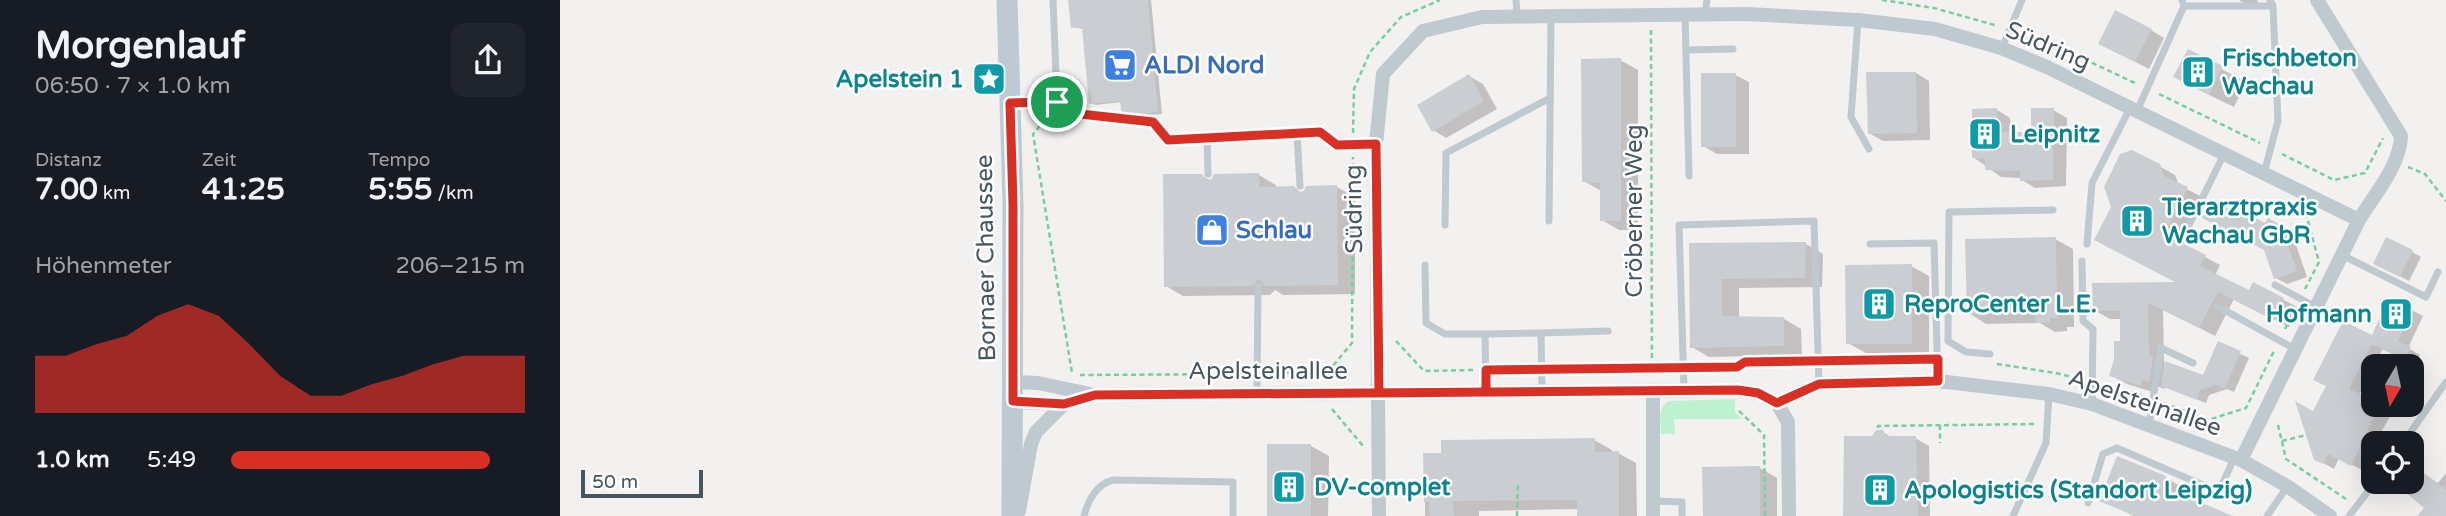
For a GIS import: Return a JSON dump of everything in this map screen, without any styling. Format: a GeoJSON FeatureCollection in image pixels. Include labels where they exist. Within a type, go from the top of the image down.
{"type":"FeatureCollection","features":[{"type":"Feature","properties":{"kind":"main road","name":"Bornaer Chaussee"},"geometry":{"type":"LineString","coordinates":[[1007,0],[1013,204],[1012,516]]}},
{"type":"Feature","properties":{"kind":"street"},"geometry":{"type":"LineString","coordinates":[[2238,459],[2341,254],[2401,147],[2401,136],[2317,0]]}},
{"type":"Feature","properties":{"kind":"street","name":"Südring"},"geometry":{"type":"LineString","coordinates":[[1379,516],[1376,144],[1383,74],[1423,31],[1482,17],[1685,15],[1706,8],[1747,15],[1858,20],[1935,29],[2001,48],[2047,67],[2359,220]]}},
{"type":"Feature","properties":{"kind":"street","name":"Apelsteinallee"},"geometry":{"type":"LineString","coordinates":[[1013,392],[1038,383],[1095,395],[1738,390],[1758,393],[1777,403],[1819,384],[1938,381],[2049,394],[2092,404],[2238,459],[2287,486],[2330,516]]}},
{"type":"Feature","properties":{"kind":"street"},"geometry":{"type":"LineString","coordinates":[[1653,391],[1653,516]]}},
{"type":"Feature","properties":{"kind":"street","name":"Apelsteinallee"},"geometry":{"type":"LineString","coordinates":[[1013,392],[1064,404]]}},
{"type":"Feature","properties":{"kind":"street","name":"Apelsteinallee"},"geometry":{"type":"LineString","coordinates":[[1018,516],[1031,444],[1036,432],[1045,420],[1064,404],[1095,395]]}},
{"type":"Feature","properties":{"kind":"street"},"geometry":{"type":"LineString","coordinates":[[1777,403],[1788,422],[1789,516]]}},
{"type":"Feature","properties":{"kind":"lane"},"geometry":{"type":"LineString","coordinates":[[1010,103],[1057,102],[1053,0]]}},
{"type":"Feature","properties":{"kind":"lane"},"geometry":{"type":"LineString","coordinates":[[1516,0],[1517,16]]}},
{"type":"Feature","properties":{"kind":"lane"},"geometry":{"type":"LineString","coordinates":[[2001,48],[2022,0]]}},
{"type":"Feature","properties":{"kind":"lane"},"geometry":{"type":"LineString","coordinates":[[2087,244],[2092,183],[2134,109],[2183,3],[2272,3],[2278,121],[2264,173]]}},
{"type":"Feature","properties":{"kind":"lane"},"geometry":{"type":"LineString","coordinates":[[1685,15],[1689,176]]}},
{"type":"Feature","properties":{"kind":"lane"},"geometry":{"type":"LineString","coordinates":[[1549,221],[1550,17]]}},
{"type":"Feature","properties":{"kind":"lane"},"geometry":{"type":"LineString","coordinates":[[1858,20],[1851,117],[1869,149]]}},
{"type":"Feature","properties":{"kind":"lane"},"geometry":{"type":"LineString","coordinates":[[1686,50],[1733,49]]}},
{"type":"Feature","properties":{"kind":"lane"},"geometry":{"type":"LineString","coordinates":[[1446,225],[1446,153],[1550,98]]}},
{"type":"Feature","properties":{"kind":"lane"},"geometry":{"type":"LineString","coordinates":[[1168,140],[1320,132],[1337,145],[1376,144]]}},
{"type":"Feature","properties":{"kind":"lane"},"geometry":{"type":"LineString","coordinates":[[1297,134],[1300,186]]}},
{"type":"Feature","properties":{"kind":"lane"},"geometry":{"type":"LineString","coordinates":[[1208,138],[1208,174]]}},
{"type":"Feature","properties":{"kind":"lane"},"geometry":{"type":"LineString","coordinates":[[2187,229],[2224,153]]}},
{"type":"Feature","properties":{"kind":"lane"},"geometry":{"type":"LineString","coordinates":[[1990,354],[1966,352],[1948,341],[1949,212],[2053,210]]}},
{"type":"Feature","properties":{"kind":"lane"},"geometry":{"type":"LineString","coordinates":[[1684,390],[1679,225],[1814,221],[1819,384]]}},
{"type":"Feature","properties":{"kind":"lane"},"geometry":{"type":"LineString","coordinates":[[1870,244],[1934,243],[1938,381]]}},
{"type":"Feature","properties":{"kind":"lane"},"geometry":{"type":"LineString","coordinates":[[2341,254],[2426,298],[2438,272]]}},
{"type":"Feature","properties":{"kind":"lane"},"geometry":{"type":"LineString","coordinates":[[2082,261],[2084,321],[2093,329],[2092,404]]}},
{"type":"Feature","properties":{"kind":"lane"},"geometry":{"type":"LineString","coordinates":[[1425,265],[1426,323],[1445,334],[1608,331]]}},
{"type":"Feature","properties":{"kind":"lane"},"geometry":{"type":"LineString","coordinates":[[2275,285],[2316,307]]}},
{"type":"Feature","properties":{"kind":"lane"},"geometry":{"type":"LineString","coordinates":[[1256,394],[1258,286]]}},
{"type":"Feature","properties":{"kind":"lane"},"geometry":{"type":"LineString","coordinates":[[2217,306],[2295,349]]}},
{"type":"Feature","properties":{"kind":"lane"},"geometry":{"type":"LineString","coordinates":[[1541,333],[1542,391]]}},
{"type":"Feature","properties":{"kind":"lane"},"geometry":{"type":"LineString","coordinates":[[1485,334],[1486,392]]}},
{"type":"Feature","properties":{"kind":"lane"},"geometry":{"type":"LineString","coordinates":[[2149,424],[2161,348],[2193,363]]}},
{"type":"Feature","properties":{"kind":"lane"},"geometry":{"type":"LineString","coordinates":[[2411,431],[2446,382]]}},
{"type":"Feature","properties":{"kind":"lane"},"geometry":{"type":"LineString","coordinates":[[2013,516],[2046,443],[2049,394]]}},
{"type":"Feature","properties":{"kind":"lane"},"geometry":{"type":"LineString","coordinates":[[2088,503],[2103,454],[2117,448],[2219,492],[2238,459]]}},
{"type":"Feature","properties":{"kind":"lane"},"geometry":{"type":"LineString","coordinates":[[1084,516],[1095,492],[1103,482],[1114,480],[1233,482],[1233,516]]}},
{"type":"Feature","properties":{"kind":"lane"},"geometry":{"type":"LineString","coordinates":[[2267,516],[2287,486]]}},
{"type":"Feature","properties":{"kind":"lane"},"geometry":{"type":"LineString","coordinates":[[2349,516],[2366,494]]}},
{"type":"Feature","properties":{"kind":"lane"},"geometry":{"type":"LineString","coordinates":[[1653,501],[1682,502],[1682,516]]}},
{"type":"Feature","properties":{"kind":"path","name":"Cröberner Weg"},"geometry":{"type":"LineString","coordinates":[[1651,31],[1653,391]]}},
{"type":"Feature","properties":{"kind":"path"},"geometry":{"type":"LineString","coordinates":[[1168,140],[1153,122],[1080,114],[1057,102],[1053,111],[1033,134],[1072,375],[1327,373],[1352,343],[1353,157]]}},
{"type":"Feature","properties":{"kind":"path"},"geometry":{"type":"LineString","coordinates":[[2395,161],[2425,174],[2446,201]]}},
{"type":"Feature","properties":{"kind":"path"},"geometry":{"type":"LineString","coordinates":[[1990,363],[2056,373],[2092,382],[2153,399],[2208,420],[2246,408],[2319,262],[2307,216]]}},
{"type":"Feature","properties":{"kind":"path"},"geometry":{"type":"LineString","coordinates":[[1396,341],[1424,371],[1737,367],[1745,362],[1938,359]]}},
{"type":"Feature","properties":{"kind":"path"},"geometry":{"type":"LineString","coordinates":[[1573,369],[1573,378]]}},
{"type":"Feature","properties":{"kind":"path"},"geometry":{"type":"LineString","coordinates":[[1328,405],[1364,447]]}},
{"type":"Feature","properties":{"kind":"path"},"geometry":{"type":"LineString","coordinates":[[1739,411],[1764,435],[1765,516]]}},
{"type":"Feature","properties":{"kind":"path"},"geometry":{"type":"LineString","coordinates":[[1878,428],[2047,424]]}},
{"type":"Feature","properties":{"kind":"path"},"geometry":{"type":"LineString","coordinates":[[1940,425],[1940,443]]}},
{"type":"Feature","properties":{"kind":"path"},"geometry":{"type":"LineString","coordinates":[[2278,425],[2286,459],[2357,506]]}},
{"type":"Feature","properties":{"kind":"path"},"geometry":{"type":"LineString","coordinates":[[2282,441],[2306,435]]}},
{"type":"Feature","properties":{"kind":"path"},"geometry":{"type":"LineString","coordinates":[[1517,482],[1517,516]]}},
{"type":"Feature","properties":{"kind":"green space"},"geometry":{"type":"Polygon","coordinates":[[[1735,399],[1735,412],[1742,419],[1674,419],[1675,434],[1661,434],[1661,411],[1669,401],[1735,399]]]}},
{"type":"Feature","properties":{"kind":"building","name":"ALDI Nord"},"geometry":{"type":"Polygon","coordinates":[[[1068,0],[1148,0],[1158,112],[1122,116],[1120,101],[1089,104],[1082,27],[1071,28],[1068,0]]]}},
{"type":"Feature","properties":{"kind":"building"},"geometry":{"type":"Polygon","coordinates":[[[2115,10],[2152,29],[2135,62],[2098,44],[2115,10]]]}},
{"type":"Feature","properties":{"kind":"building","name":"Frischbeton Wachau"},"geometry":{"type":"Polygon","coordinates":[[[2188,49],[2223,66],[2209,95],[2173,77],[2188,49]]]}},
{"type":"Feature","properties":{"kind":"building"},"geometry":{"type":"Polygon","coordinates":[[[1621,58],[1621,221],[1600,221],[1600,183],[1582,182],[1581,59],[1621,58]]]}},
{"type":"Feature","properties":{"kind":"building"},"geometry":{"type":"Polygon","coordinates":[[[1866,72],[1916,72],[1917,133],[1868,134],[1866,72]]]}},
{"type":"Feature","properties":{"kind":"building"},"geometry":{"type":"Polygon","coordinates":[[[1701,73],[1736,73],[1736,147],[1701,147],[1701,73]]]}},
{"type":"Feature","properties":{"kind":"building"},"geometry":{"type":"Polygon","coordinates":[[[1469,74],[1484,101],[1432,132],[1417,105],[1469,74]]]}},
{"type":"Feature","properties":{"kind":"building"},"geometry":{"type":"Polygon","coordinates":[[[1997,108],[1998,132],[2031,132],[2031,108],[2054,108],[2053,180],[2020,181],[2020,171],[1985,170],[1985,158],[1972,158],[1972,109],[1997,108]]]}},
{"type":"Feature","properties":{"kind":"building"},"geometry":{"type":"Polygon","coordinates":[[[2132,150],[2160,164],[2164,176],[2188,187],[2164,234],[2206,255],[2200,266],[2249,290],[2253,282],[2284,298],[2273,320],[2218,292],[2199,328],[2148,303],[2149,355],[2153,357],[2149,382],[2141,379],[2141,386],[2109,376],[2114,359],[2114,341],[2120,341],[2120,311],[2093,311],[2092,283],[2175,282],[2094,240],[2111,207],[2104,187],[2120,154],[2132,150]]]}},
{"type":"Feature","properties":{"kind":"building"},"geometry":{"type":"Polygon","coordinates":[[[1259,173],[1259,187],[1294,186],[1300,192],[1304,191],[1306,186],[1337,185],[1338,285],[1264,286],[1262,281],[1257,280],[1252,286],[1164,287],[1163,174],[1202,174],[1207,180],[1212,179],[1214,174],[1259,173]]]}},
{"type":"Feature","properties":{"kind":"building"},"geometry":{"type":"Polygon","coordinates":[[[2211,200],[2265,223],[2268,218],[2281,225],[2297,271],[2274,279],[2264,250],[2202,218],[2211,200]]]}},
{"type":"Feature","properties":{"kind":"building"},"geometry":{"type":"Polygon","coordinates":[[[2056,237],[2057,318],[2050,318],[2050,322],[2036,323],[2036,313],[1967,314],[1965,239],[2056,237]]]}},
{"type":"Feature","properties":{"kind":"building"},"geometry":{"type":"Polygon","coordinates":[[[2386,237],[2413,250],[2400,277],[2373,264],[2386,237]]]}},
{"type":"Feature","properties":{"kind":"building"},"geometry":{"type":"Polygon","coordinates":[[[1806,242],[1805,278],[1722,279],[1722,316],[1784,317],[1784,346],[1690,348],[1689,243],[1806,242]]]}},
{"type":"Feature","properties":{"kind":"building","name":"ReproCenter L.E."},"geometry":{"type":"Polygon","coordinates":[[[1912,264],[1912,344],[1846,344],[1845,265],[1912,264]]]}},
{"type":"Feature","properties":{"kind":"building"},"geometry":{"type":"Polygon","coordinates":[[[2389,297],[2413,308],[2398,341],[2411,347],[2407,354],[2392,354],[2372,344],[2367,354],[2361,354],[2361,366],[2349,389],[2361,394],[2361,417],[2374,417],[2367,431],[2361,431],[2361,445],[2351,466],[2328,454],[2323,464],[2314,460],[2295,401],[2313,411],[2326,386],[2313,380],[2343,321],[2372,335],[2389,297]]]}},
{"type":"Feature","properties":{"kind":"building"},"geometry":{"type":"Polygon","coordinates":[[[2218,341],[2241,351],[2225,388],[2216,385],[2200,390],[2197,400],[2161,386],[2165,361],[2203,375],[2218,341]]]}},
{"type":"Feature","properties":{"kind":"building","name":"Apologistics (Standort Leipzig)"},"geometry":{"type":"Polygon","coordinates":[[[1876,430],[1883,430],[1886,436],[1916,436],[1918,516],[1843,516],[1844,436],[1872,436],[1876,430]]]}},
{"type":"Feature","properties":{"kind":"building"},"geometry":{"type":"Polygon","coordinates":[[[1595,438],[1595,452],[1619,451],[1619,516],[1577,516],[1577,500],[1453,501],[1454,516],[1430,516],[1429,501],[1424,502],[1423,453],[1441,453],[1441,440],[1595,438]]]}},
{"type":"Feature","properties":{"kind":"building","name":"DV-complet"},"geometry":{"type":"Polygon","coordinates":[[[1267,444],[1311,444],[1311,516],[1267,516],[1267,444]]]}},
{"type":"Feature","properties":{"kind":"building","name":"Apologistics (Standort Leipzig)"},"geometry":{"type":"Polygon","coordinates":[[[2117,456],[2166,476],[2162,486],[2233,516],[2135,516],[2099,501],[2117,456]]]}},
{"type":"Feature","properties":{"kind":"building"},"geometry":{"type":"Polygon","coordinates":[[[1760,466],[1760,516],[1703,516],[1702,467],[1760,466]]]}},
{"type":"Feature","properties":{"kind":"building"},"geometry":{"type":"Polygon","coordinates":[[[2424,473],[2446,490],[2446,516],[2417,516],[2424,508],[2407,494],[2424,494],[2424,473]]]}},
{"type":"Feature","properties":{"kind":"place","name":"ALDI Nord"},"geometry":{"type":"Point","coordinates":[1120,65]}},
{"type":"Feature","properties":{"kind":"place","name":"Frischbeton Wachau"},"geometry":{"type":"Point","coordinates":[2198,72]}},
{"type":"Feature","properties":{"kind":"place","name":"Apelstein 1"},"geometry":{"type":"Point","coordinates":[989,79]}},
{"type":"Feature","properties":{"kind":"place","name":"Leipnitz"},"geometry":{"type":"Point","coordinates":[1985,134]}},
{"type":"Feature","properties":{"kind":"place","name":"Tierarztpraxis Wachau GbR"},"geometry":{"type":"Point","coordinates":[2137,221]}},
{"type":"Feature","properties":{"kind":"place","name":"Schlau"},"geometry":{"type":"Point","coordinates":[1212,230]}},
{"type":"Feature","properties":{"kind":"place","name":"ReproCenter L.E."},"geometry":{"type":"Point","coordinates":[1879,304]}},
{"type":"Feature","properties":{"kind":"place","name":"Hofmann"},"geometry":{"type":"Point","coordinates":[2396,314]}},
{"type":"Feature","properties":{"kind":"place","name":"DV-complet"},"geometry":{"type":"Point","coordinates":[1289,487]}},
{"type":"Feature","properties":{"kind":"place","name":"Apologistics (Standort Leipzig)"},"geometry":{"type":"Point","coordinates":[1880,490]}},
{"type":"Feature","properties":{"kind":"route"},"geometry":{"type":"LineString","coordinates":[[1057,102],[1080,114],[1153,122],[1168,140],[1320,132],[1337,145],[1376,144],[1379,393],[1486,392],[1486,370],[1737,367],[1745,362],[1819,360],[1938,359],[1938,381],[1819,384],[1777,403],[1758,393],[1738,390],[1653,391],[1256,394],[1181,394],[1095,395],[1064,404],[1013,401],[1010,103],[1057,102]]}}]}
